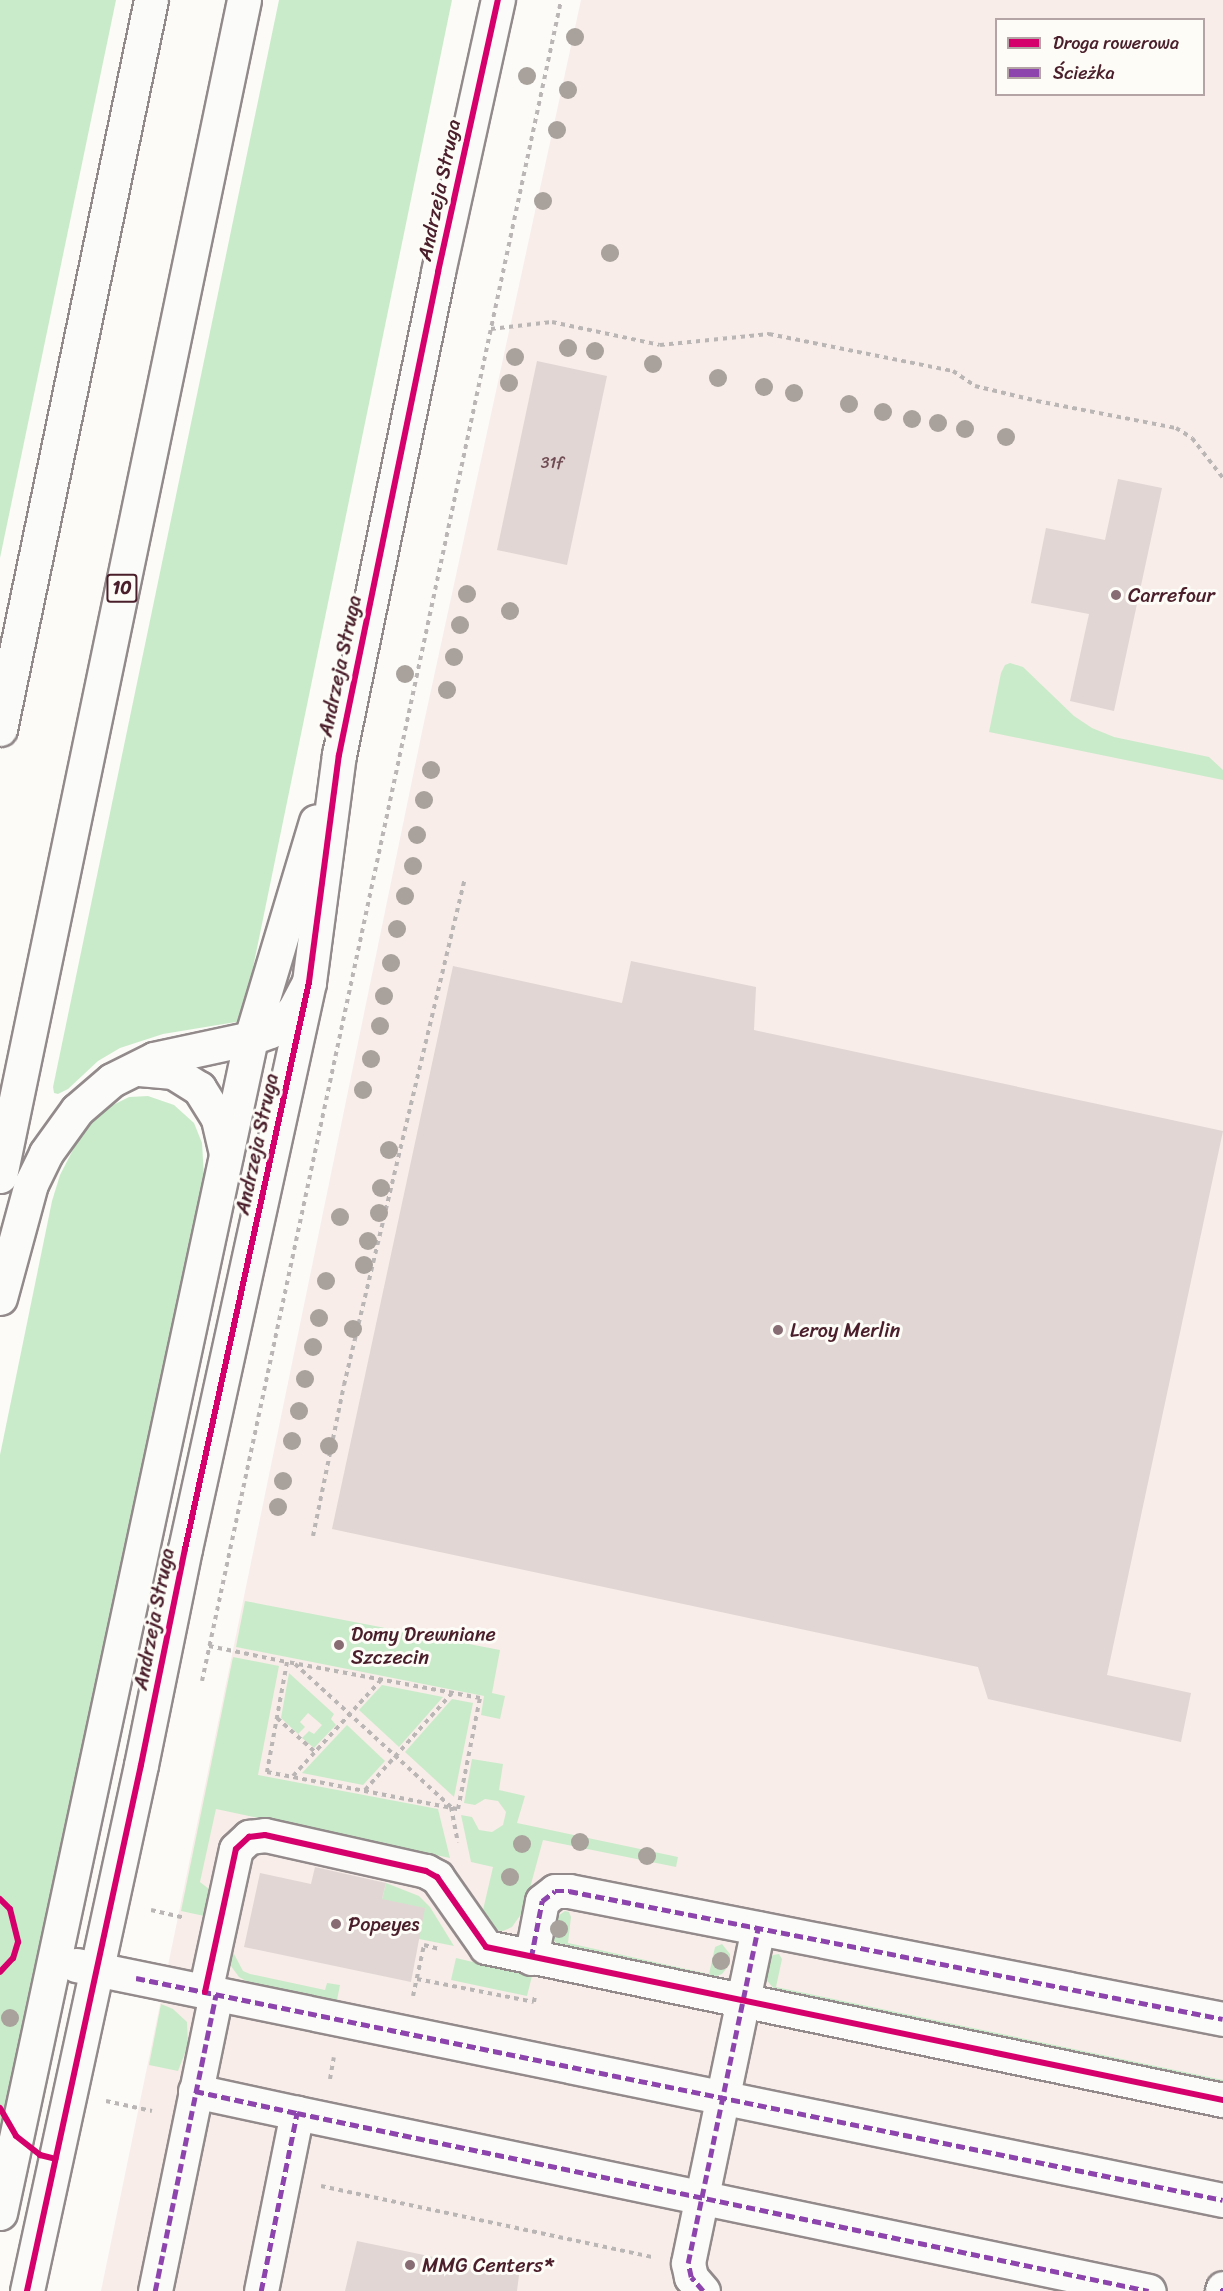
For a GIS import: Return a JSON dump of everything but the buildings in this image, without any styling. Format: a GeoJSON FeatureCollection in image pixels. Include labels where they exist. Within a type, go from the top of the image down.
{"type":"FeatureCollection","features":[{"type":"Feature","properties":{"kind":"street"},"geometry":{"type":"LineString","coordinates":[[0,729],[151,0]]}},
{"type":"Feature","properties":{"kind":"street","name":"10"},"geometry":{"type":"LineString","coordinates":[[0,1176],[244,0]]}},
{"type":"Feature","properties":{"kind":"street","name":"Andrzeja Struga"},"geometry":{"type":"LineString","coordinates":[[27,2291],[97,1970],[184,1549],[309,982],[339,755],[436,284],[498,0]]}},
{"type":"Feature","properties":{"kind":"street","name":"Andrzeja Struga"},"geometry":{"type":"LineString","coordinates":[[0,2213],[251,1038],[297,880],[339,755]]}},
{"type":"Feature","properties":{"kind":"street"},"geometry":{"type":"LineString","coordinates":[[0,1298],[31,1184],[46,1153],[77,1110],[128,1070],[172,1054],[251,1038],[270,1031],[283,1023],[303,998],[309,982]]}},
{"type":"Feature","properties":{"kind":"street"},"geometry":{"type":"LineString","coordinates":[[128,1070],[154,1068],[173,1072],[198,1088],[218,1119],[226,1154]]}},
{"type":"Feature","properties":{"kind":"street"},"geometry":{"type":"LineString","coordinates":[[155,2291],[192,2105],[236,1850],[254,1835],[265,1835],[426,1871],[437,1877],[486,1947],[744,2003],[1223,2100]]}},
{"type":"Feature","properties":{"kind":"street"},"geometry":{"type":"LineString","coordinates":[[531,1958],[542,1901],[555,1891],[569,1891],[1223,2019]]}},
{"type":"Feature","properties":{"kind":"street"},"geometry":{"type":"LineString","coordinates":[[703,2291],[691,2277],[688,2263],[758,1928]]}},
{"type":"Feature","properties":{"kind":"street"},"geometry":{"type":"LineString","coordinates":[[55,1961],[1223,2200]]}},
{"type":"Feature","properties":{"kind":"street"},"geometry":{"type":"LineString","coordinates":[[192,2105],[297,2113],[1149,2291]]}},
{"type":"Feature","properties":{"kind":"street"},"geometry":{"type":"LineString","coordinates":[[261,2291],[297,2113]]}},
{"type":"Feature","properties":{"kind":"path"},"geometry":{"type":"LineString","coordinates":[[491,329],[552,322],[660,345],[769,334],[941,368],[952,371],[975,386],[1037,401],[1176,428],[1192,438],[1223,478]]}},
{"type":"Feature","properties":{"kind":"path"},"geometry":{"type":"LineString","coordinates":[[313,1536],[344,1384],[465,878]]}},
{"type":"Feature","properties":{"kind":"path"},"geometry":{"type":"LineString","coordinates":[[209,1646],[480,1698],[458,1809],[267,1772],[287,1662]]}},
{"type":"Feature","properties":{"kind":"path"},"geometry":{"type":"LineString","coordinates":[[294,1664],[451,1807],[459,1850]]}},
{"type":"Feature","properties":{"kind":"path"},"geometry":{"type":"LineString","coordinates":[[293,1776],[381,1680]]}},
{"type":"Feature","properties":{"kind":"path"},"geometry":{"type":"LineString","coordinates":[[364,1791],[452,1693]]}},
{"type":"Feature","properties":{"kind":"path"},"geometry":{"type":"LineString","coordinates":[[277,1718],[315,1752]]}},
{"type":"Feature","properties":{"kind":"path"},"geometry":{"type":"LineString","coordinates":[[402,1994],[413,1996],[424,1945],[458,1953],[486,1947]]}},
{"type":"Feature","properties":{"kind":"path"},"geometry":{"type":"LineString","coordinates":[[110,2102],[192,2105]]}},
{"type":"Feature","properties":{"kind":"path"},"geometry":{"type":"LineString","coordinates":[[311,2184],[657,2258]]}},
{"type":"Feature","properties":{"kind":"shaded area"},"geometry":{"type":"Polygon","coordinates":[[[581,0],[1223,0],[1223,2291],[101,2291],[423,727],[581,0]]]}},
{"type":"Feature","properties":{"kind":"green space"},"geometry":{"type":"Polygon","coordinates":[[[0,0],[116,0],[0,558],[0,0]]]}},
{"type":"Feature","properties":{"kind":"green space"},"geometry":{"type":"Polygon","coordinates":[[[279,0],[452,0],[242,1021],[163,1034],[120,1048],[98,1061],[68,1089],[58,1094],[54,1093],[53,1087],[279,0]]]}},
{"type":"Feature","properties":{"kind":"green space"},"geometry":{"type":"Polygon","coordinates":[[[1010,663],[1023,667],[1074,716],[1092,728],[1114,737],[1209,757],[1223,770],[1223,780],[989,732],[1001,673],[1005,665],[1010,663]]]}},
{"type":"Feature","properties":{"kind":"green space"},"geometry":{"type":"Polygon","coordinates":[[[148,1096],[174,1105],[194,1123],[202,1143],[205,1193],[0,2147],[0,1455],[52,1201],[60,1175],[81,1134],[99,1112],[129,1097],[148,1096]]]}},
{"type":"Feature","properties":{"kind":"green space"},"geometry":{"type":"Polygon","coordinates":[[[245,1601],[500,1650],[492,1693],[505,1696],[500,1719],[481,1715],[484,1696],[236,1647],[245,1601]]]}},
{"type":"Feature","properties":{"kind":"green space"},"geometry":{"type":"Polygon","coordinates":[[[233,1657],[279,1666],[258,1775],[438,1809],[450,1858],[216,1809],[200,1882],[214,1893],[209,1917],[181,1911],[233,1657]]]}},
{"type":"Feature","properties":{"kind":"green space"},"geometry":{"type":"Polygon","coordinates":[[[289,1673],[334,1714],[331,1719],[336,1725],[314,1748],[302,1738],[309,1731],[314,1734],[322,1725],[308,1713],[300,1722],[305,1727],[298,1734],[281,1718],[289,1673]]]}},
{"type":"Feature","properties":{"kind":"green space"},"geometry":{"type":"Polygon","coordinates":[[[382,1685],[443,1697],[399,1747],[359,1710],[382,1685]]]}},
{"type":"Feature","properties":{"kind":"green space"},"geometry":{"type":"Polygon","coordinates":[[[452,1699],[473,1703],[454,1797],[405,1752],[452,1699]]]}},
{"type":"Feature","properties":{"kind":"green space"},"geometry":{"type":"Polygon","coordinates":[[[347,1725],[385,1761],[363,1785],[302,1773],[347,1725]]]}},
{"type":"Feature","properties":{"kind":"green space"},"geometry":{"type":"Polygon","coordinates":[[[472,1759],[503,1764],[499,1790],[525,1796],[517,1823],[678,1857],[676,1867],[543,1840],[524,1910],[512,1927],[503,1931],[494,1930],[484,1919],[483,1910],[493,1867],[471,1862],[461,1815],[472,1817],[479,1830],[492,1832],[503,1825],[506,1812],[498,1801],[485,1799],[475,1805],[464,1803],[472,1759]]]}},
{"type":"Feature","properties":{"kind":"green space"},"geometry":{"type":"Polygon","coordinates":[[[386,1883],[419,1896],[430,1907],[454,1946],[419,1939],[382,1899],[386,1883]]]}},
{"type":"Feature","properties":{"kind":"green space"},"geometry":{"type":"Polygon","coordinates":[[[565,1911],[569,1912],[571,1917],[568,1943],[709,1974],[715,1947],[722,1944],[730,1954],[730,1964],[722,1974],[709,1979],[562,1948],[554,1941],[551,1930],[555,1918],[565,1911]]]}},
{"type":"Feature","properties":{"kind":"green space"},"geometry":{"type":"Polygon","coordinates":[[[230,1935],[236,1936],[233,1952],[243,1971],[325,1990],[327,1983],[340,1985],[337,2000],[248,1982],[239,1977],[228,1962],[230,1935]]]}},
{"type":"Feature","properties":{"kind":"green space"},"geometry":{"type":"Polygon","coordinates":[[[779,1954],[782,1959],[776,1987],[1223,2080],[1223,2084],[775,1990],[764,1977],[767,1962],[773,1955],[779,1954]]]}},
{"type":"Feature","properties":{"kind":"green space"},"geometry":{"type":"Polygon","coordinates":[[[456,1958],[532,1976],[527,1996],[451,1980],[456,1958]]]}},
{"type":"Feature","properties":{"kind":"green space"},"geometry":{"type":"Polygon","coordinates":[[[161,2004],[173,2009],[187,2022],[188,2045],[178,2071],[149,2065],[161,2004]]]}},
{"type":"Feature","properties":{"kind":"marked path"},"geometry":{"type":"LineString","coordinates":[[531,1958],[542,1901],[555,1891],[569,1891],[1223,2019]]}},
{"type":"Feature","properties":{"kind":"marked path"},"geometry":{"type":"LineString","coordinates":[[703,2291],[691,2277],[688,2263],[758,1928]]}},
{"type":"Feature","properties":{"kind":"marked path"},"geometry":{"type":"LineString","coordinates":[[136,1978],[1223,2200]]}},
{"type":"Feature","properties":{"kind":"marked path"},"geometry":{"type":"LineString","coordinates":[[155,2291],[216,1995]]}},
{"type":"Feature","properties":{"kind":"marked path"},"geometry":{"type":"LineString","coordinates":[[195,2091],[297,2113]]}},
{"type":"Feature","properties":{"kind":"marked path"},"geometry":{"type":"LineString","coordinates":[[261,2291],[297,2113],[1149,2291]]}},
{"type":"Feature","properties":{"kind":"cycle path"},"geometry":{"type":"LineString","coordinates":[[27,2291],[141,1765],[185,1549],[309,982],[339,755],[438,272],[498,0]]}},
{"type":"Feature","properties":{"kind":"cycle path"},"geometry":{"type":"LineString","coordinates":[[205,1992],[236,1849],[249,1837],[265,1835],[426,1871],[437,1877],[486,1947],[1223,2100]]}},
{"type":"Feature","properties":{"kind":"cycle path"},"geometry":{"type":"LineString","coordinates":[[0,1899],[10,1909],[18,1942],[13,1958],[0,1972]]}},
{"type":"Feature","properties":{"kind":"cycle path"},"geometry":{"type":"LineString","coordinates":[[0,2108],[16,2136],[40,2155],[56,2159]]}},
{"type":"Feature","properties":{"kind":"place","name":"Carrefour"},"geometry":{"type":"Point","coordinates":[1116,595]}},
{"type":"Feature","properties":{"kind":"place","name":"Leroy Merlin"},"geometry":{"type":"Point","coordinates":[778,1330]}},
{"type":"Feature","properties":{"kind":"place","name":"Domy Drewniane Szczecin"},"geometry":{"type":"Point","coordinates":[339,1645]}},
{"type":"Feature","properties":{"kind":"place","name":"Popeyes"},"geometry":{"type":"Point","coordinates":[336,1924]}},
{"type":"Feature","properties":{"kind":"place","name":"MMG Centers*"},"geometry":{"type":"Point","coordinates":[410,2265]}}]}
